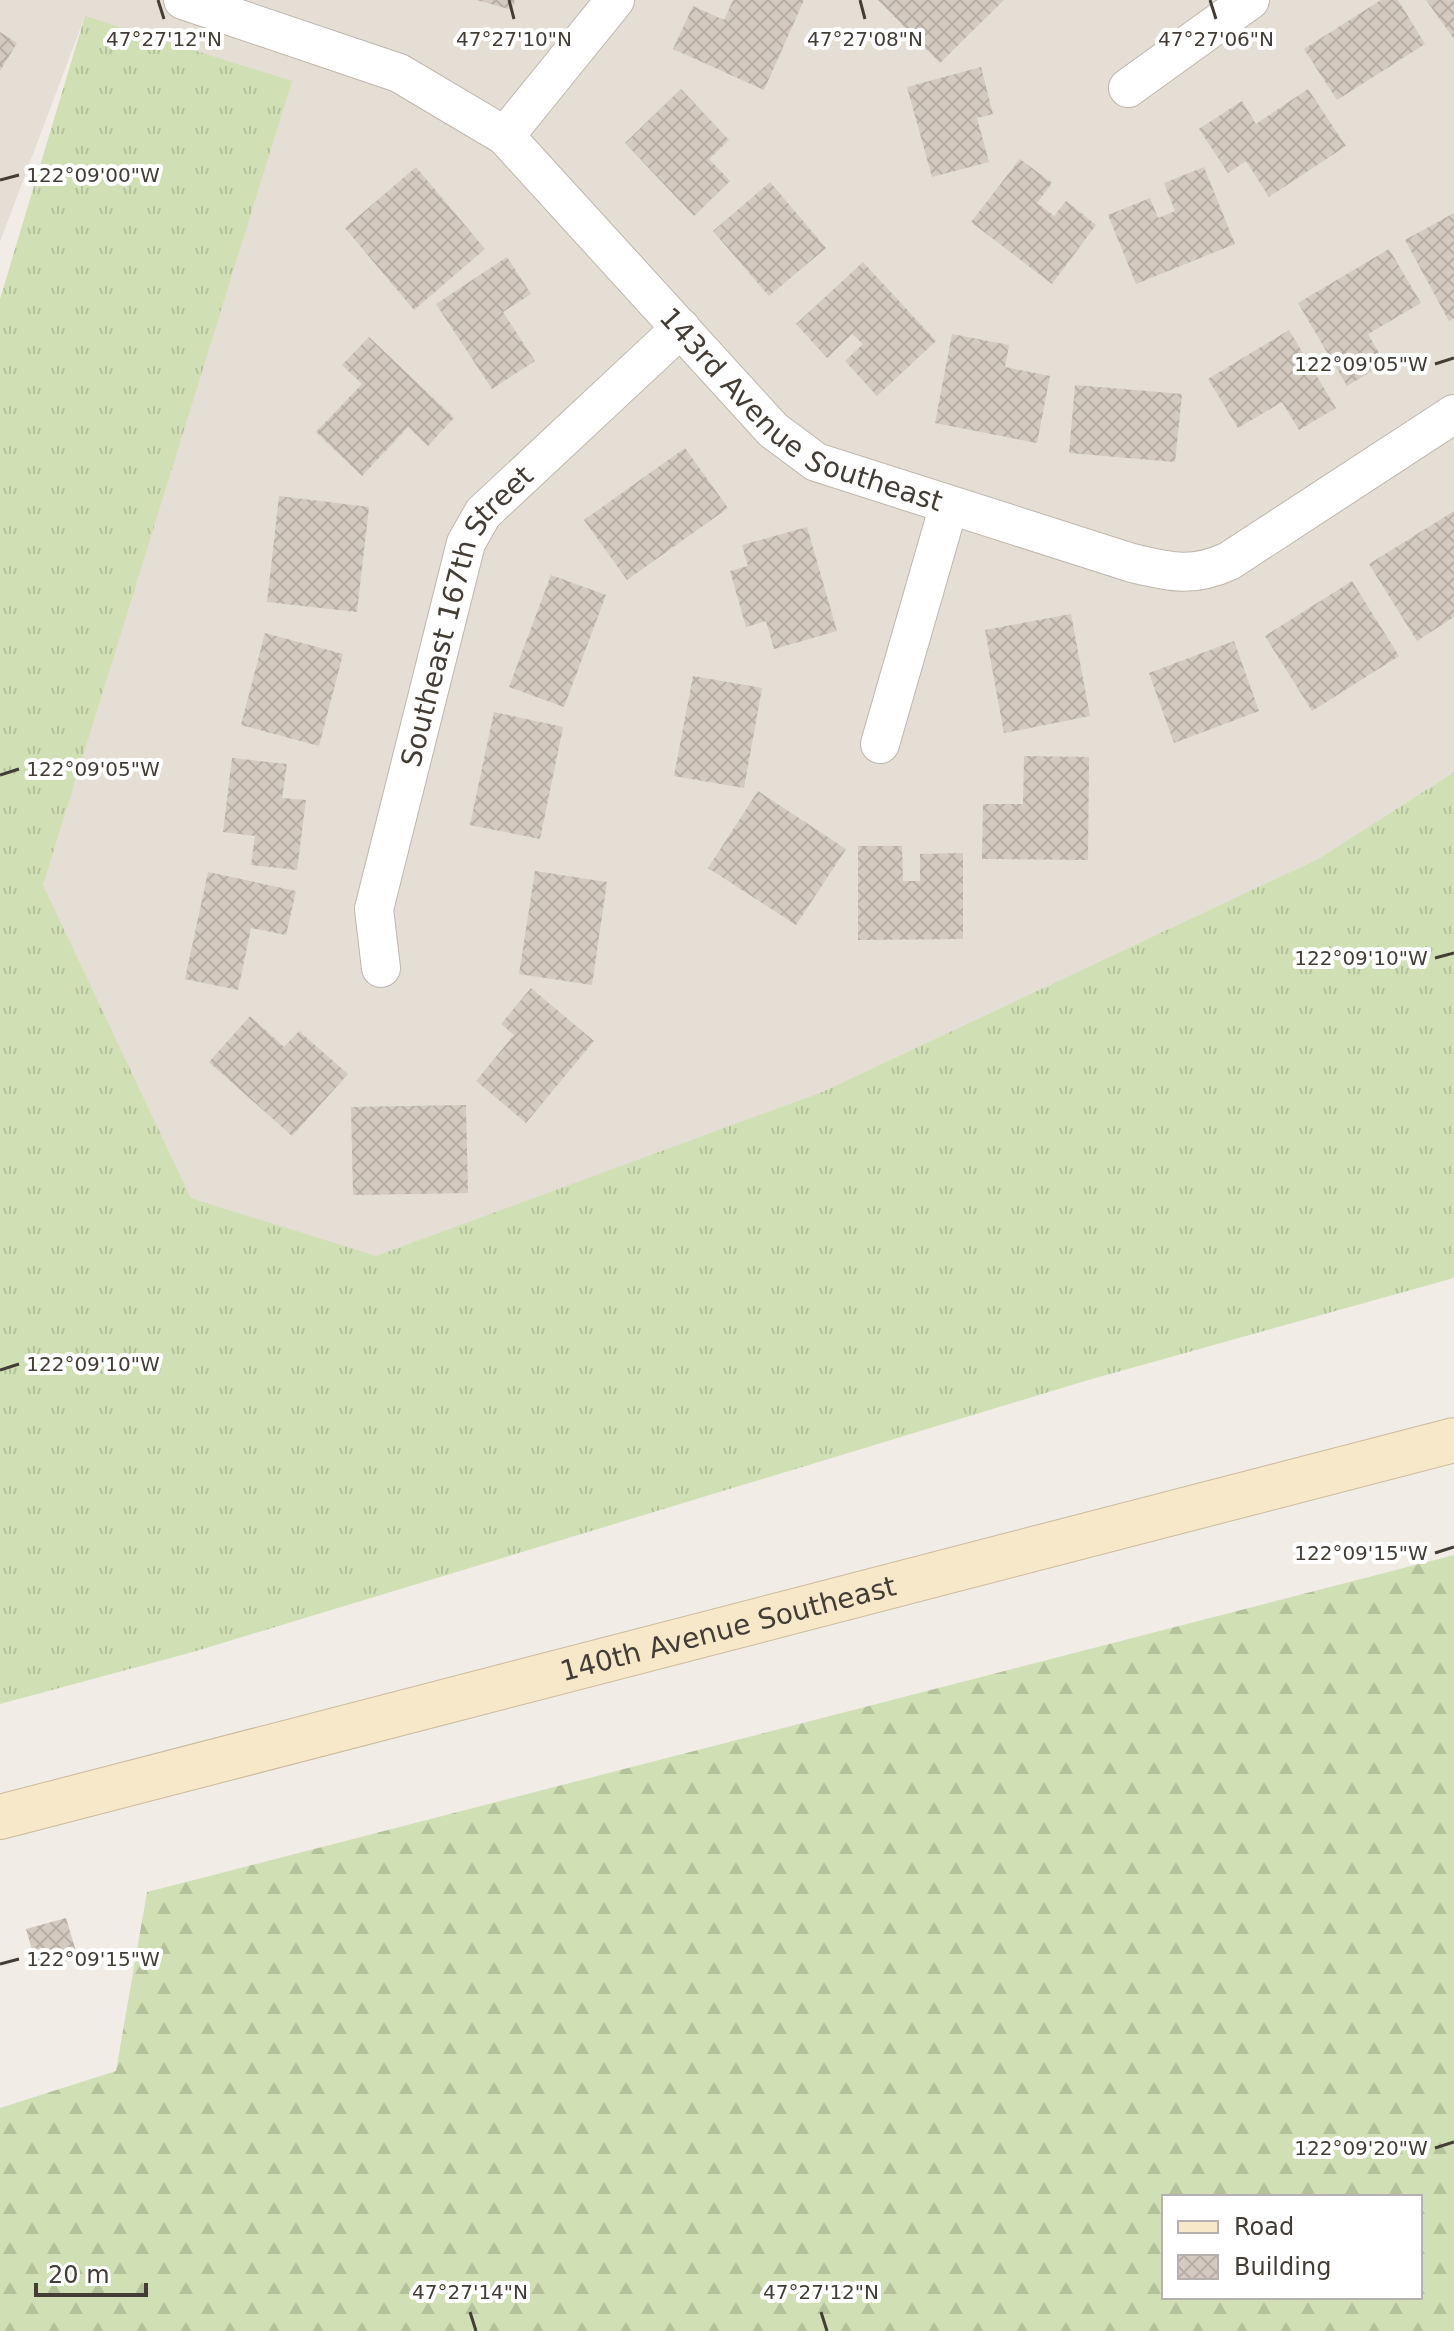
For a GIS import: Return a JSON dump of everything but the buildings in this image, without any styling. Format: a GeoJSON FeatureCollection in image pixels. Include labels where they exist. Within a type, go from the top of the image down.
{"type":"FeatureCollection","features":[{"type":"Feature","properties":{"kind":"main road","name":"140th Avenue Southeast"},"geometry":{"type":"LineString","coordinates":[[0,1817],[1454,1440]]}},
{"type":"Feature","properties":{"kind":"street","name":"143rd Avenue Southeast"},"geometry":{"type":"LineString","coordinates":[[183,0],[399,73],[505,136],[773,430],[816,462],[1171,572],[1204,572],[1229,561],[1454,414]]}},
{"type":"Feature","properties":{"kind":"street"},"geometry":{"type":"LineString","coordinates":[[505,136],[615,0]]}},
{"type":"Feature","properties":{"kind":"street"},"geometry":{"type":"LineString","coordinates":[[1128,88],[1250,0]]}},
{"type":"Feature","properties":{"kind":"street","name":"Southeast 167th Street"},"geometry":{"type":"LineString","coordinates":[[381,968],[374,909],[466,543],[483,513],[681,328]]}},
{"type":"Feature","properties":{"kind":"street"},"geometry":{"type":"LineString","coordinates":[[880,744],[949,505]]}},
{"type":"Feature","properties":{"kind":"shaded area"},"geometry":{"type":"Polygon","coordinates":[[[0,0],[1454,0],[1454,772],[1318,859],[822,1092],[375,1257],[191,1198],[43,886],[85,16],[0,242],[0,0]]]}},
{"type":"Feature","properties":{"kind":"green space"},"geometry":{"type":"Polygon","coordinates":[[[85,16],[292,81],[43,885],[191,1198],[376,1256],[822,1092],[1318,859],[1454,772],[1454,1278],[1085,1381],[193,1652],[0,1704],[0,299],[85,16]]]}},
{"type":"Feature","properties":{"kind":"green space"},"geometry":{"type":"Polygon","coordinates":[[[1454,1555],[1454,2331],[0,2331],[0,2108],[116,2071],[147,1892],[1454,1555]]]}}]}
